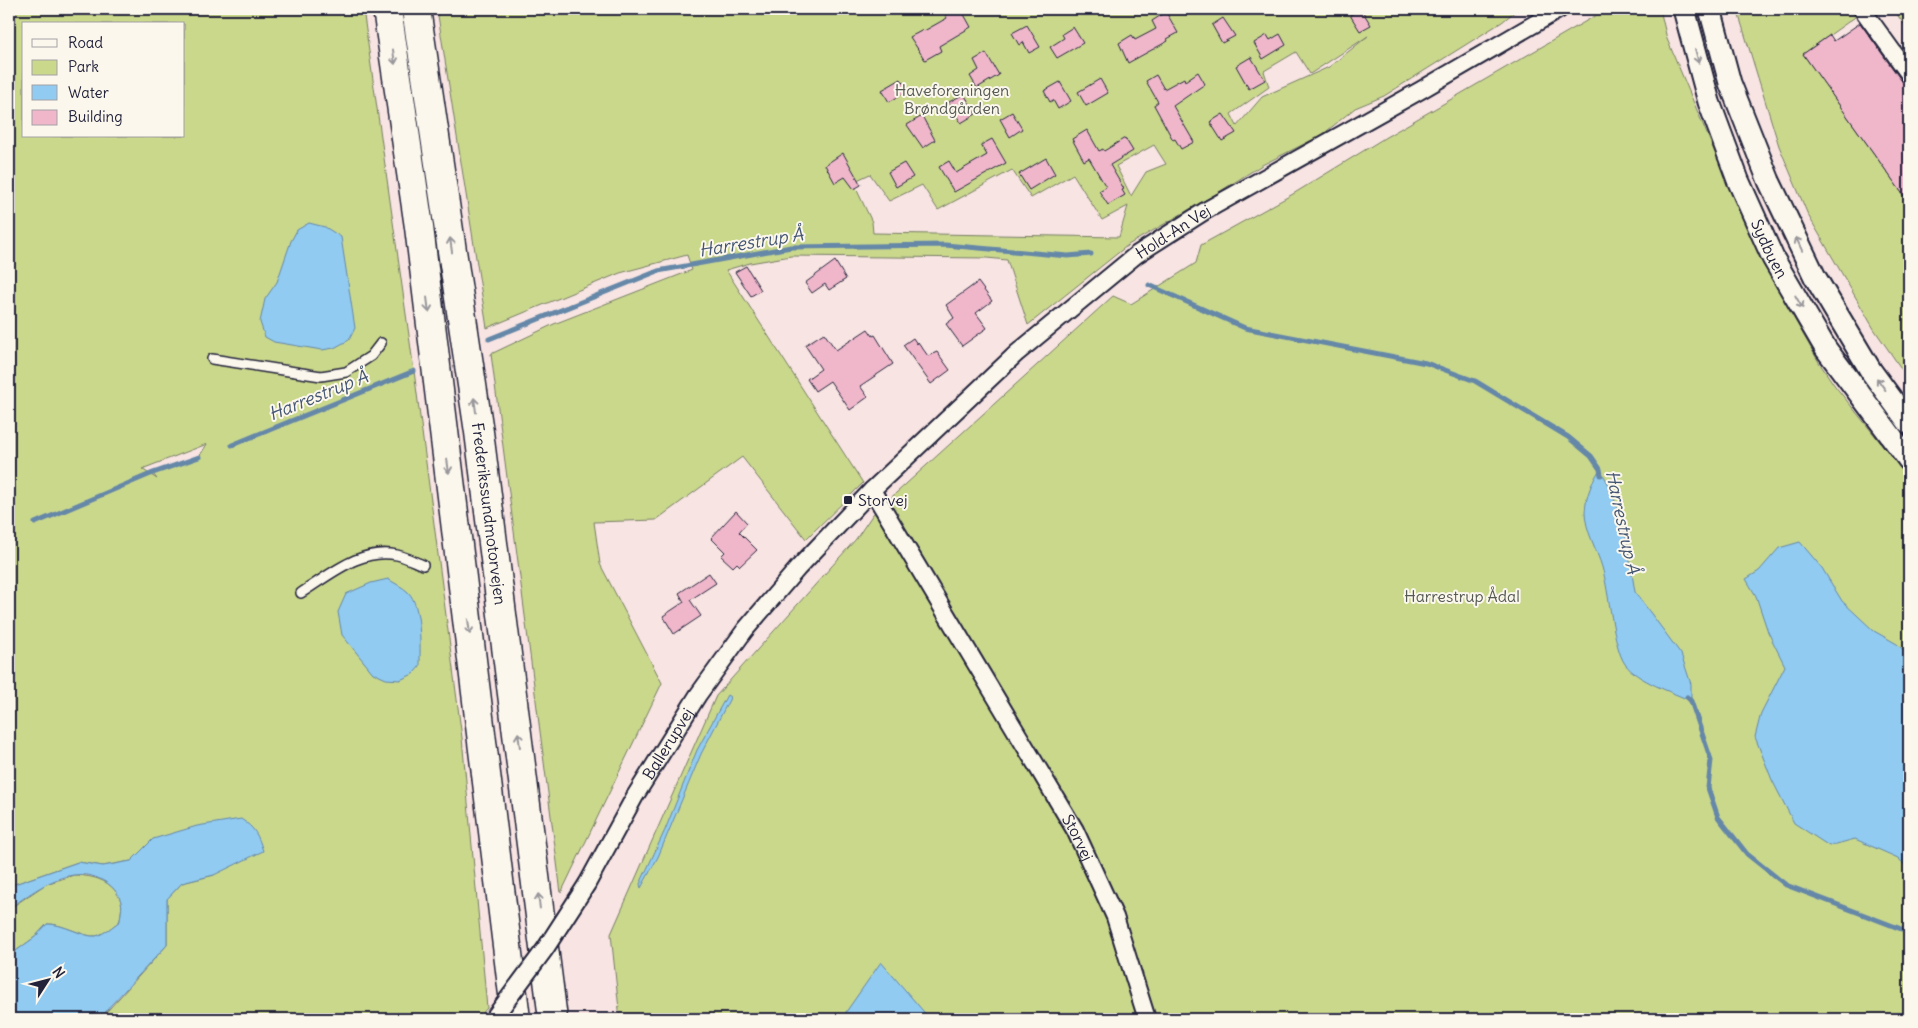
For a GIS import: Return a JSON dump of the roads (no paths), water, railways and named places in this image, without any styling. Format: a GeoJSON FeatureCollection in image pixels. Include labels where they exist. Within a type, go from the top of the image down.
{"type":"FeatureCollection","features":[{"type":"Feature","properties":{"kind":"highway","name":"Frederikssundmotorvejen"},"geometry":{"type":"LineString","coordinates":[[387,9],[419,227],[516,1019]]}},
{"type":"Feature","properties":{"kind":"highway","name":"Frederikssundmotorvejen"},"geometry":{"type":"LineString","coordinates":[[416,9],[479,432],[553,1019]]}},
{"type":"Feature","properties":{"kind":"highway"},"geometry":{"type":"LineString","coordinates":[[500,1019],[498,986],[501,888]]}},
{"type":"Feature","properties":{"kind":"street","name":"Hold-An Vej"},"geometry":{"type":"LineString","coordinates":[[1517,33],[1545,9]]}},
{"type":"Feature","properties":{"kind":"street","name":"Hold-An Vej"},"geometry":{"type":"LineString","coordinates":[[872,490],[1017,353],[1136,255],[1234,194],[1421,90],[1560,9]]}},
{"type":"Feature","properties":{"kind":"street","name":"Sydbuen"},"geometry":{"type":"LineString","coordinates":[[1684,9],[1709,102],[1738,180],[1773,258],[1826,350],[1909,460]]}},
{"type":"Feature","properties":{"kind":"street","name":"Sydbuen"},"geometry":{"type":"LineString","coordinates":[[1710,9],[1734,92],[1769,181],[1815,277],[1872,371],[1909,423]]}},
{"type":"Feature","properties":{"kind":"street"},"geometry":{"type":"LineString","coordinates":[[1862,9],[1909,74]]}},
{"type":"Feature","properties":{"kind":"street","name":"Ballerupvej"},"geometry":{"type":"LineString","coordinates":[[493,1019],[545,949],[586,884],[635,796],[698,695],[734,645],[798,568],[872,490]]}},
{"type":"Feature","properties":{"kind":"street","name":"Storvej"},"geometry":{"type":"LineString","coordinates":[[872,490],[1075,830],[1115,917],[1147,1019]]}},
{"type":"Feature","properties":{"kind":"lane"},"geometry":{"type":"LineString","coordinates":[[212,359],[321,376],[346,372],[371,356],[381,343]]}},
{"type":"Feature","properties":{"kind":"lane"},"geometry":{"type":"LineString","coordinates":[[301,593],[348,562],[374,554],[397,555],[424,565]]}},
{"type":"Feature","properties":{"kind":"water"},"geometry":{"type":"Polygon","coordinates":[[[309,223],[325,227],[341,237],[355,328],[349,340],[334,348],[322,350],[274,342],[265,337],[260,322],[265,299],[277,282],[291,241],[297,230],[309,223]]]}},
{"type":"Feature","properties":{"kind":"water"},"geometry":{"type":"Polygon","coordinates":[[[1600,469],[1608,483],[1624,525],[1635,592],[1681,654],[1691,684],[1691,701],[1655,686],[1638,676],[1625,664],[1621,656],[1614,632],[1602,567],[1589,533],[1585,512],[1588,494],[1600,469]]]}},
{"type":"Feature","properties":{"kind":"water"},"geometry":{"type":"Polygon","coordinates":[[[1800,542],[1822,568],[1842,601],[1874,631],[1897,644],[1909,655],[1909,870],[1898,858],[1855,839],[1829,846],[1794,823],[1772,780],[1755,737],[1761,713],[1785,666],[1768,632],[1756,596],[1746,579],[1759,571],[1779,548],[1800,542]]]}},
{"type":"Feature","properties":{"kind":"water"},"geometry":{"type":"Polygon","coordinates":[[[388,579],[406,590],[413,598],[418,617],[420,666],[413,674],[400,680],[386,679],[373,673],[342,635],[338,612],[346,594],[371,583],[388,579]]]}},
{"type":"Feature","properties":{"kind":"water"},"geometry":{"type":"Polygon","coordinates":[[[727,695],[730,697],[729,700],[701,754],[658,857],[641,888],[640,884],[665,830],[697,750],[727,695]]]}},
{"type":"Feature","properties":{"kind":"water"},"geometry":{"type":"Polygon","coordinates":[[[241,819],[255,832],[263,851],[214,875],[182,883],[167,899],[167,945],[100,1019],[9,1019],[9,956],[35,937],[47,924],[53,924],[86,935],[99,935],[120,921],[122,906],[118,895],[109,884],[88,875],[74,875],[57,879],[31,893],[9,909],[9,886],[78,862],[103,866],[131,861],[153,839],[197,826],[241,819]]]}},
{"type":"Feature","properties":{"kind":"water"},"geometry":{"type":"Polygon","coordinates":[[[881,962],[930,1019],[841,1019],[881,962]]]}},
{"type":"Feature","properties":{"kind":"waterway","name":"Harrestrup Å"},"geometry":{"type":"LineString","coordinates":[[489,339],[658,271],[791,247],[945,245],[1068,256],[1091,254]]}},
{"type":"Feature","properties":{"kind":"waterway","name":"Harrestrup Å"},"geometry":{"type":"LineString","coordinates":[[1149,285],[1245,328],[1426,363],[1475,381],[1568,437],[1591,456],[1600,469],[1601,475]]}},
{"type":"Feature","properties":{"kind":"waterway","name":"Harrestrup Å"},"geometry":{"type":"LineString","coordinates":[[232,445],[414,371]]}},
{"type":"Feature","properties":{"kind":"waterway","name":"Harrestrup Å"},"geometry":{"type":"LineString","coordinates":[[35,523],[153,473],[199,457]]}},
{"type":"Feature","properties":{"kind":"waterway","name":"Harrestrup Å"},"geometry":{"type":"LineString","coordinates":[[1687,697],[1691,701],[1711,760],[1708,788],[1718,817],[1747,854],[1786,885],[1909,932]]}},
{"type":"Feature","properties":{"kind":"place","name":"Storvej"},"geometry":{"type":"Point","coordinates":[848,500]}},
{"type":"Feature","properties":{"kind":"park label","name":"Haveforeningen Brøndgården"},"geometry":{"type":"Point","coordinates":[952,99]}},
{"type":"Feature","properties":{"kind":"park label","name":"Harrestrup Ådal"},"geometry":{"type":"Point","coordinates":[1462,596]}}]}
